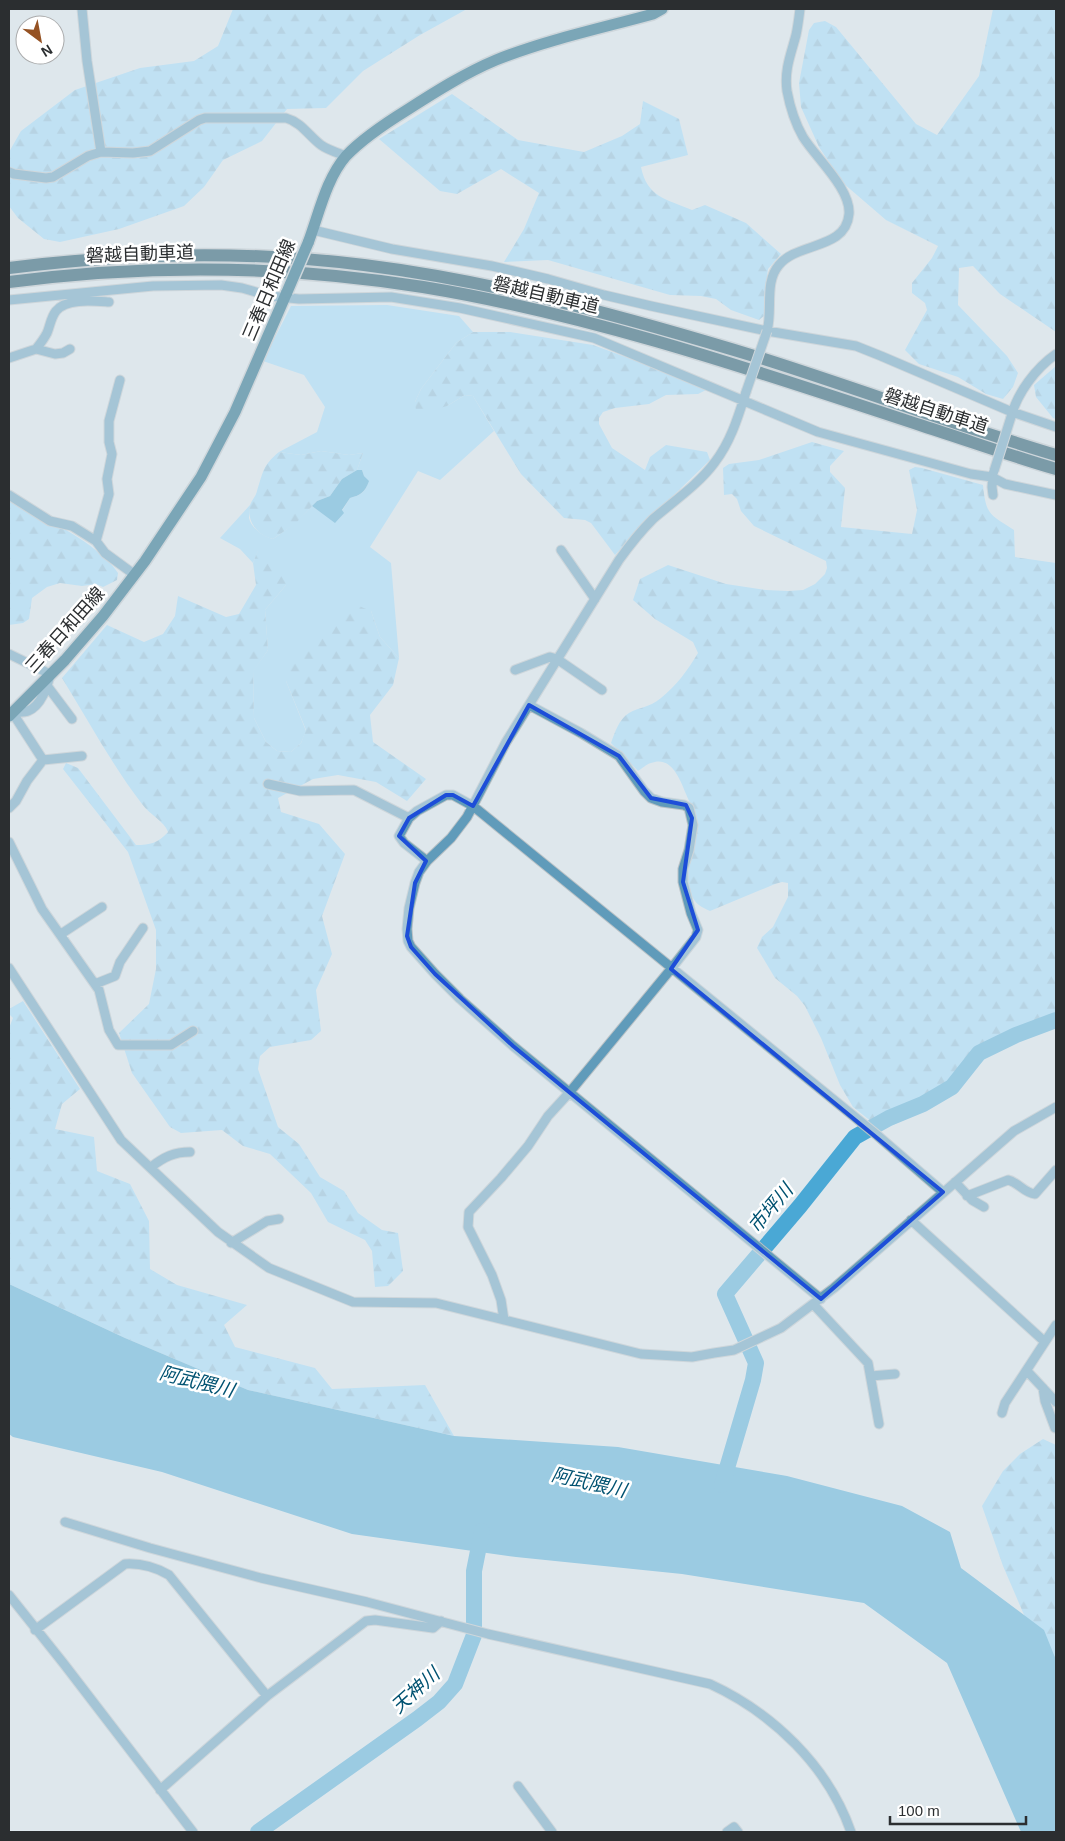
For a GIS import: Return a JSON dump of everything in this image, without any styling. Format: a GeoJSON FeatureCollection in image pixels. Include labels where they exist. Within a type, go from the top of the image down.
{"type":"FeatureCollection","features":[{"type":"Feature","properties":{"kind":"highway","name":"磐越自動車道"},"geometry":{"type":"LineString","coordinates":[[9,268],[115,257],[246,255],[364,265],[427,274],[580,306],[660,328],[764,359],[1056,455]]}},
{"type":"Feature","properties":{"kind":"highway","name":"磐越自動車道"},"geometry":{"type":"LineString","coordinates":[[9,282],[116,271],[188,268],[247,269],[362,278],[425,287],[499,302],[608,328],[762,373],[1056,469]]}},
{"type":"Feature","properties":{"kind":"main road","name":"三春日和田線"},"geometry":{"type":"LineString","coordinates":[[11,714],[103,616],[135,574],[201,477],[236,412],[308,243],[332,179],[346,156],[405,111],[496,60],[534,47],[653,14],[662,9]]}},
{"type":"Feature","properties":{"kind":"street"},"geometry":{"type":"LineString","coordinates":[[82,9],[87,61],[101,152]]}},
{"type":"Feature","properties":{"kind":"street"},"geometry":{"type":"LineString","coordinates":[[800,9],[796,34],[787,64],[788,92],[794,118],[800,130],[840,187],[845,198],[849,208],[847,224],[834,238],[797,252],[777,266],[770,288],[770,313],[767,331],[735,427],[714,464],[652,520],[634,539],[619,560],[528,705],[459,828],[427,861],[414,882],[408,908],[407,936],[411,947],[460,999],[513,1046],[817,1302],[868,1363],[879,1424]]}},
{"type":"Feature","properties":{"kind":"street"},"geometry":{"type":"LineString","coordinates":[[9,172],[46,178],[88,156],[101,152],[133,153],[150,150],[205,118],[279,117],[291,119],[322,146],[346,156]]}},
{"type":"Feature","properties":{"kind":"street"},"geometry":{"type":"LineString","coordinates":[[313,230],[392,249],[492,266],[604,295],[767,331],[856,346],[1011,415],[1056,427]]}},
{"type":"Feature","properties":{"kind":"street"},"geometry":{"type":"LineString","coordinates":[[9,300],[153,286],[221,285],[242,288],[270,296],[286,294],[299,299],[391,297],[460,308],[594,338],[745,396],[826,434],[971,474],[993,474],[1005,484],[1056,495]]}},
{"type":"Feature","properties":{"kind":"street"},"geometry":{"type":"LineString","coordinates":[[36,349],[47,333],[55,312],[59,308],[81,302],[109,302]]}},
{"type":"Feature","properties":{"kind":"street"},"geometry":{"type":"LineString","coordinates":[[9,358],[36,349],[55,354],[70,350]]}},
{"type":"Feature","properties":{"kind":"street"},"geometry":{"type":"LineString","coordinates":[[993,496],[993,474],[1011,415],[1032,376],[1045,362],[1056,354]]}},
{"type":"Feature","properties":{"kind":"street"},"geometry":{"type":"LineString","coordinates":[[96,541],[109,494],[107,479],[112,454],[109,442],[109,421],[120,380]]}},
{"type":"Feature","properties":{"kind":"street"},"geometry":{"type":"LineString","coordinates":[[9,496],[50,521],[72,526],[96,541],[105,553],[135,574]]}},
{"type":"Feature","properties":{"kind":"street"},"geometry":{"type":"LineString","coordinates":[[561,550],[596,599]]}},
{"type":"Feature","properties":{"kind":"street"},"geometry":{"type":"LineString","coordinates":[[9,654],[50,674],[48,687],[34,708],[11,714],[43,760]]}},
{"type":"Feature","properties":{"kind":"street"},"geometry":{"type":"LineString","coordinates":[[515,670],[550,657],[557,659],[602,690]]}},
{"type":"Feature","properties":{"kind":"street"},"geometry":{"type":"LineString","coordinates":[[48,687],[72,719]]}},
{"type":"Feature","properties":{"kind":"street"},"geometry":{"type":"LineString","coordinates":[[504,1320],[501,1300],[492,1275],[468,1227],[469,1212],[528,1146],[548,1116],[570,1093],[671,969],[696,937],[698,930],[691,913],[683,882],[683,869],[692,830],[692,818],[689,808],[684,805],[662,802],[651,798],[618,756],[581,733],[528,705]]}},
{"type":"Feature","properties":{"kind":"street"},"geometry":{"type":"LineString","coordinates":[[9,808],[16,801],[27,781],[43,760],[82,756]]}},
{"type":"Feature","properties":{"kind":"street"},"geometry":{"type":"LineString","coordinates":[[268,784],[300,791],[354,790],[408,818]]}},
{"type":"Feature","properties":{"kind":"street"},"geometry":{"type":"LineString","coordinates":[[427,861],[404,843],[399,836],[408,818],[417,811],[446,795],[453,795],[472,806],[877,1135],[943,1192]]}},
{"type":"Feature","properties":{"kind":"street"},"geometry":{"type":"LineString","coordinates":[[9,842],[42,909],[99,990],[108,1030],[118,1045],[171,1045],[193,1031]]}},
{"type":"Feature","properties":{"kind":"street"},"geometry":{"type":"LineString","coordinates":[[61,934],[102,908]]}},
{"type":"Feature","properties":{"kind":"street"},"geometry":{"type":"LineString","coordinates":[[95,984],[115,976],[120,962],[143,928]]}},
{"type":"Feature","properties":{"kind":"street"},"geometry":{"type":"LineString","coordinates":[[9,968],[114,1132],[184,1201],[231,1243],[269,1268],[353,1302],[436,1304],[641,1354],[692,1357],[734,1350],[781,1328],[817,1302],[1014,1131],[1056,1108]]}},
{"type":"Feature","properties":{"kind":"street"},"geometry":{"type":"LineString","coordinates":[[151,1167],[162,1159],[176,1153],[190,1152]]}},
{"type":"Feature","properties":{"kind":"street"},"geometry":{"type":"LineString","coordinates":[[967,1196],[1008,1180],[1035,1194],[1056,1170]]}},
{"type":"Feature","properties":{"kind":"street"},"geometry":{"type":"LineString","coordinates":[[955,1182],[967,1196],[984,1207]]}},
{"type":"Feature","properties":{"kind":"street"},"geometry":{"type":"LineString","coordinates":[[231,1243],[267,1221],[279,1219]]}},
{"type":"Feature","properties":{"kind":"street"},"geometry":{"type":"LineString","coordinates":[[911,1220],[1045,1342]]}},
{"type":"Feature","properties":{"kind":"street"},"geometry":{"type":"LineString","coordinates":[[1002,1412],[1005,1403],[1056,1325]]}},
{"type":"Feature","properties":{"kind":"street"},"geometry":{"type":"LineString","coordinates":[[1027,1371],[1056,1402]]}},
{"type":"Feature","properties":{"kind":"street"},"geometry":{"type":"LineString","coordinates":[[871,1376],[895,1374]]}},
{"type":"Feature","properties":{"kind":"street"},"geometry":{"type":"LineString","coordinates":[[1042,1388],[1055,1428]]}},
{"type":"Feature","properties":{"kind":"street"},"geometry":{"type":"LineString","coordinates":[[66,1522],[150,1548],[261,1578],[710,1684],[725,1691],[767,1718],[792,1741],[817,1769],[834,1796],[851,1832]]}},
{"type":"Feature","properties":{"kind":"street"},"geometry":{"type":"LineString","coordinates":[[36,1630],[125,1564],[133,1563],[158,1569],[168,1575],[267,1696]]}},
{"type":"Feature","properties":{"kind":"street"},"geometry":{"type":"LineString","coordinates":[[9,1596],[64,1664],[193,1832]]}},
{"type":"Feature","properties":{"kind":"street"},"geometry":{"type":"LineString","coordinates":[[160,1790],[267,1696],[366,1622],[375,1620],[433,1628],[441,1621]]}},
{"type":"Feature","properties":{"kind":"street"},"geometry":{"type":"LineString","coordinates":[[518,1786],[552,1832]]}},
{"type":"Feature","properties":{"kind":"street"},"geometry":{"type":"LineString","coordinates":[[727,1832],[734,1827],[738,1832]]}},
{"type":"Feature","properties":{"kind":"highlighted area"},"geometry":{"type":"Polygon","coordinates":[[[529,705],[619,756],[651,798],[686,805],[692,818],[683,882],[698,930],[671,969],[943,1192],[821,1299],[513,1046],[435,974],[411,947],[407,936],[415,883],[426,861],[399,836],[409,818],[446,795],[453,795],[473,806],[529,705]]]}},
{"type":"Feature","properties":{"kind":"green space"},"geometry":{"type":"Polygon","coordinates":[[[233,9],[467,9],[420,35],[363,71],[326,108],[287,109],[262,141],[223,160],[204,187],[184,206],[119,229],[60,242],[44,239],[18,218],[9,206],[9,152],[21,131],[75,90],[140,68],[194,61],[218,46],[233,9]]]}},
{"type":"Feature","properties":{"kind":"green space"},"geometry":{"type":"Polygon","coordinates":[[[993,9],[1056,9],[1056,332],[1000,294],[973,266],[959,268],[958,305],[1007,356],[1018,373],[1013,387],[1003,399],[986,394],[958,377],[919,364],[905,350],[927,310],[925,303],[912,293],[912,283],[932,258],[938,246],[886,220],[843,183],[819,147],[801,107],[799,83],[809,30],[814,23],[825,21],[836,27],[916,124],[937,135],[979,76],[993,9]]]}},
{"type":"Feature","properties":{"kind":"green space"},"geometry":{"type":"Polygon","coordinates":[[[452,94],[518,140],[584,152],[622,136],[640,124],[643,101],[679,119],[688,155],[641,167],[644,177],[648,185],[659,196],[692,210],[705,205],[746,223],[781,254],[768,269],[764,298],[764,316],[759,320],[731,310],[716,299],[701,296],[670,295],[548,260],[504,262],[524,229],[539,193],[501,169],[457,194],[440,191],[379,139],[452,94]]]}},
{"type":"Feature","properties":{"kind":"green space"},"geometry":{"type":"Polygon","coordinates":[[[387,305],[459,316],[473,332],[456,343],[421,389],[415,402],[447,406],[465,395],[473,396],[494,431],[440,480],[418,471],[370,547],[391,563],[399,658],[380,637],[371,611],[286,681],[306,731],[301,743],[291,752],[277,751],[266,742],[254,718],[253,671],[268,650],[265,610],[286,585],[258,551],[253,563],[240,549],[220,538],[250,505],[249,518],[252,525],[262,534],[273,539],[294,524],[312,506],[335,522],[350,498],[362,493],[368,481],[362,470],[357,470],[363,453],[349,455],[321,451],[301,455],[279,452],[317,432],[325,407],[304,375],[263,361],[291,306],[387,305]]]}},
{"type":"Feature","properties":{"kind":"green space"},"geometry":{"type":"Polygon","coordinates":[[[473,332],[510,332],[593,345],[710,388],[698,394],[666,395],[649,404],[615,408],[603,412],[599,418],[599,424],[612,448],[645,470],[650,457],[666,445],[707,452],[710,460],[615,555],[591,523],[585,520],[564,518],[521,474],[473,396],[465,395],[447,406],[421,413],[416,411],[415,402],[421,389],[456,343],[473,332]]]}},
{"type":"Feature","properties":{"kind":"green space"},"geometry":{"type":"Polygon","coordinates":[[[1056,366],[1056,419],[1053,418],[1036,397],[1034,385],[1056,366]]]}},
{"type":"Feature","properties":{"kind":"green space"},"geometry":{"type":"Polygon","coordinates":[[[812,442],[844,451],[830,466],[830,472],[845,488],[841,527],[912,534],[917,510],[909,470],[915,467],[922,468],[983,485],[988,509],[994,517],[1014,530],[1015,557],[1056,563],[1056,1025],[1031,1031],[989,1054],[953,1094],[928,1109],[882,1130],[853,1107],[840,1085],[821,1038],[805,1006],[797,996],[775,978],[757,948],[762,937],[773,927],[788,897],[788,883],[775,884],[710,911],[699,905],[694,900],[688,885],[696,819],[678,775],[669,765],[658,761],[638,771],[611,743],[623,719],[633,711],[657,701],[672,688],[698,653],[693,642],[655,619],[633,600],[640,579],[668,565],[726,584],[788,591],[803,590],[815,584],[825,574],[827,568],[826,561],[754,526],[741,511],[737,499],[732,494],[724,495],[723,468],[729,464],[759,460],[812,442]]]}},
{"type":"Feature","properties":{"kind":"green space"},"geometry":{"type":"Polygon","coordinates":[[[321,451],[349,455],[363,453],[357,470],[342,479],[330,496],[317,501],[296,523],[273,539],[263,535],[254,527],[249,511],[267,465],[279,452],[301,455],[321,451]]]}},
{"type":"Feature","properties":{"kind":"green space"},"geometry":{"type":"Polygon","coordinates":[[[9,500],[15,501],[85,542],[109,562],[118,573],[117,580],[103,587],[96,584],[82,586],[60,583],[47,587],[32,598],[29,619],[23,623],[9,625],[9,500]]]}},
{"type":"Feature","properties":{"kind":"green space"},"geometry":{"type":"Polygon","coordinates":[[[258,550],[271,555],[288,576],[286,585],[265,610],[268,650],[253,672],[254,718],[266,742],[277,751],[291,752],[301,743],[306,730],[286,681],[287,668],[324,626],[359,606],[371,611],[380,637],[399,658],[393,685],[370,715],[373,742],[426,779],[407,801],[376,782],[338,775],[313,779],[278,798],[281,812],[319,824],[345,854],[322,916],[332,954],[316,990],[321,1031],[311,1040],[270,1047],[260,1056],[258,1069],[278,1127],[299,1144],[320,1177],[344,1191],[358,1213],[382,1230],[398,1233],[403,1271],[388,1286],[375,1287],[372,1251],[365,1240],[328,1222],[311,1193],[270,1154],[243,1146],[222,1130],[181,1133],[170,1127],[132,1073],[119,1033],[149,1004],[156,969],[156,930],[128,852],[63,769],[66,763],[78,768],[136,845],[154,843],[168,832],[145,808],[131,789],[62,678],[107,625],[144,642],[163,634],[175,616],[178,596],[226,617],[239,614],[256,585],[253,563],[258,550]]]}},
{"type":"Feature","properties":{"kind":"green space"},"geometry":{"type":"Polygon","coordinates":[[[23,1001],[80,1089],[62,1104],[55,1129],[94,1137],[97,1171],[130,1184],[149,1221],[150,1269],[177,1285],[247,1305],[224,1325],[235,1347],[315,1368],[332,1389],[425,1385],[454,1436],[248,1390],[125,1338],[9,1284],[9,1028],[13,1018],[9,1014],[9,1009],[23,1001]]]}},
{"type":"Feature","properties":{"kind":"green space"},"geometry":{"type":"Polygon","coordinates":[[[1043,1439],[1056,1445],[1056,1689],[1003,1566],[982,1506],[1003,1471],[1020,1454],[1043,1439]]]}},
{"type":"Feature","properties":{"kind":"water"},"geometry":{"type":"Polygon","coordinates":[[[357,470],[362,470],[364,476],[369,481],[362,493],[350,498],[342,510],[344,513],[335,523],[312,506],[317,501],[330,496],[342,479],[357,470]]]}},
{"type":"Feature","properties":{"kind":"water","name":"阿武隈川"},"geometry":{"type":"Polygon","coordinates":[[[9,1284],[125,1338],[248,1390],[454,1436],[618,1447],[787,1476],[902,1506],[950,1532],[961,1568],[1044,1630],[1056,1660],[1056,1832],[1021,1832],[947,1663],[864,1603],[682,1574],[516,1557],[352,1534],[162,1472],[13,1437],[9,1434],[9,1284]]]}},
{"type":"Feature","properties":{"kind":"waterway","name":"市坪川"},"geometry":{"type":"LineString","coordinates":[[722,1485],[753,1380],[756,1363],[725,1294],[800,1206],[855,1137],[889,1118],[923,1104],[952,1087],[979,1053],[1016,1035],[1056,1020]]}},
{"type":"Feature","properties":{"kind":"waterway","name":"天神川"},"geometry":{"type":"LineString","coordinates":[[258,1832],[417,1719],[439,1702],[455,1684],[474,1635],[474,1571],[482,1531]]}}]}
